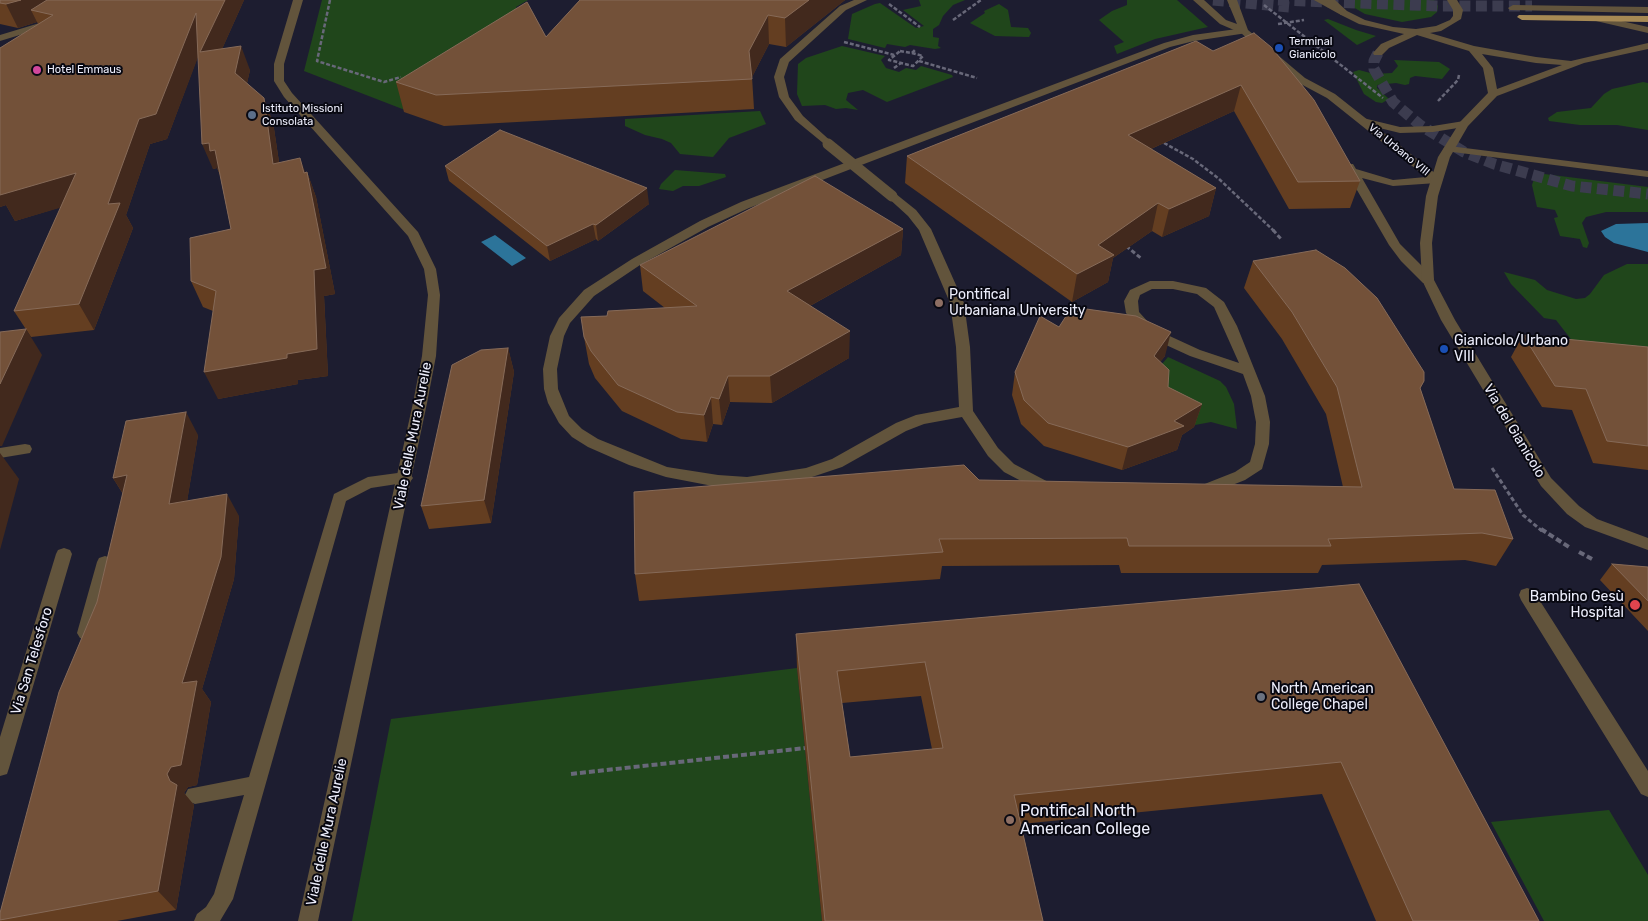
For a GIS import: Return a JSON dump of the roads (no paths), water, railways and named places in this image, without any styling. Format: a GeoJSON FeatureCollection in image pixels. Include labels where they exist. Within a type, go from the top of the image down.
{"type":"FeatureCollection","features":[{"type":"Feature","properties":{"kind":"main road"},"geometry":{"type":"LineString","coordinates":[[1522,17],[1648,19]]}},
{"type":"Feature","properties":{"kind":"street","name":"Viale delle Mura Aurelie"},"geometry":{"type":"LineString","coordinates":[[298,0],[279,64],[278,77],[281,86],[410,230],[420,245],[430,269],[434,295],[429,356],[308,921]]}},
{"type":"Feature","properties":{"kind":"street"},"geometry":{"type":"LineString","coordinates":[[862,0],[843,8],[784,61],[779,77],[784,98],[799,118],[828,144],[919,219],[932,241],[957,303],[966,411],[993,452],[1009,468],[1031,482],[1066,495]]}},
{"type":"Feature","properties":{"kind":"street","name":"Via Urbano VIII"},"geometry":{"type":"LineString","coordinates":[[1198,0],[1223,22],[1244,31],[1301,80],[1331,96],[1436,180]]}},
{"type":"Feature","properties":{"kind":"street","name":"Via Urbano VIII"},"geometry":{"type":"LineString","coordinates":[[1232,0],[1244,31]]}},
{"type":"Feature","properties":{"kind":"street"},"geometry":{"type":"LineString","coordinates":[[1319,0],[1371,25],[1416,32],[1473,49],[1536,60],[1581,62]]}},
{"type":"Feature","properties":{"kind":"street"},"geometry":{"type":"LineString","coordinates":[[1330,0],[1344,13]]}},
{"type":"Feature","properties":{"kind":"street"},"geometry":{"type":"LineString","coordinates":[[1378,52],[1385,46],[1416,32],[1438,29],[1456,20],[1458,10],[1452,0]]}},
{"type":"Feature","properties":{"kind":"street"},"geometry":{"type":"LineString","coordinates":[[1513,8],[1648,10]]}},
{"type":"Feature","properties":{"kind":"street"},"geometry":{"type":"LineString","coordinates":[[1599,19],[1648,30]]}},
{"type":"Feature","properties":{"kind":"street"},"geometry":{"type":"LineString","coordinates":[[0,38],[47,22],[14,45]]}},
{"type":"Feature","properties":{"kind":"street"},"geometry":{"type":"LineString","coordinates":[[966,411],[921,419],[901,427],[836,463],[807,473],[747,483],[718,481],[666,472],[634,461],[593,443],[577,433],[564,419],[554,403],[550,369],[557,336],[564,321],[589,293],[636,262],[704,224],[745,205],[1168,45],[1194,38],[1244,31]]}},
{"type":"Feature","properties":{"kind":"street","name":"Via del Gianicolo"},"geometry":{"type":"LineString","coordinates":[[1648,46],[1581,62],[1493,94],[1464,124],[1449,149],[1436,180],[1426,228],[1428,280],[1473,363],[1553,492],[1578,515],[1608,531],[1648,544]]}},
{"type":"Feature","properties":{"kind":"street"},"geometry":{"type":"LineString","coordinates":[[1473,49],[1488,68],[1493,94]]}},
{"type":"Feature","properties":{"kind":"street","name":"Via Urbano VIII"},"geometry":{"type":"LineString","coordinates":[[1301,80],[1307,94]]}},
{"type":"Feature","properties":{"kind":"street","name":"Via Urbano VIII"},"geometry":{"type":"LineString","coordinates":[[1363,121],[1408,130],[1433,129],[1464,124]]}},
{"type":"Feature","properties":{"kind":"street"},"geometry":{"type":"LineString","coordinates":[[1449,149],[1648,174]]}},
{"type":"Feature","properties":{"kind":"street"},"geometry":{"type":"LineString","coordinates":[[1342,154],[1395,245],[1405,258],[1428,280]]}},
{"type":"Feature","properties":{"kind":"street","name":"Via Urbano VIII"},"geometry":{"type":"LineString","coordinates":[[1352,171],[1392,183],[1436,180]]}},
{"type":"Feature","properties":{"kind":"street"},"geometry":{"type":"LineString","coordinates":[[1190,494],[1215,487],[1240,476],[1257,465],[1262,444],[1263,422],[1258,396],[1250,371],[1218,304],[1201,292],[1163,284],[1141,288],[1135,293],[1131,301],[1134,313],[1144,326],[1179,346],[1250,371]]}},
{"type":"Feature","properties":{"kind":"street"},"geometry":{"type":"LineString","coordinates":[[0,454],[25,448]]}},
{"type":"Feature","properties":{"kind":"street"},"geometry":{"type":"LineString","coordinates":[[204,921],[213,914],[224,899],[339,498],[368,483],[404,478]]}},
{"type":"Feature","properties":{"kind":"street","name":"Via San Telesforo"},"geometry":{"type":"LineString","coordinates":[[0,768],[64,554]]}},
{"type":"Feature","properties":{"kind":"street"},"geometry":{"type":"LineString","coordinates":[[82,647],[106,562]]}},
{"type":"Feature","properties":{"kind":"street"},"geometry":{"type":"LineString","coordinates":[[1527,595],[1648,788]]}},
{"type":"Feature","properties":{"kind":"street"},"geometry":{"type":"LineString","coordinates":[[195,795],[256,784]]}},
{"type":"Feature","properties":{"kind":"water"},"geometry":{"type":"Polygon","coordinates":[[[1648,223],[1648,252],[1614,243],[1605,237],[1601,231],[1616,224],[1648,223]]]}},
{"type":"Feature","properties":{"kind":"water"},"geometry":{"type":"Polygon","coordinates":[[[495,235],[526,258],[512,266],[481,242],[495,235]]]}},
{"type":"Feature","properties":{"kind":"tunnel"},"geometry":{"type":"LineString","coordinates":[[1213,0],[1289,7]]}},
{"type":"Feature","properties":{"kind":"tunnel"},"geometry":{"type":"LineString","coordinates":[[1278,0],[1438,6],[1532,6]]}},
{"type":"Feature","properties":{"kind":"tunnel"},"geometry":{"type":"LineString","coordinates":[[1378,53],[1374,61],[1374,69],[1393,102],[1420,125],[1464,152],[1494,164],[1572,186],[1648,194]]}},
{"type":"Feature","properties":{"kind":"place","name":"Terminal Gianicolo"},"geometry":{"type":"Point","coordinates":[1279,48]}},
{"type":"Feature","properties":{"kind":"place","name":"Hotel Emmaus"},"geometry":{"type":"Point","coordinates":[37,70]}},
{"type":"Feature","properties":{"kind":"place","name":"Istituto Missioni Consolata"},"geometry":{"type":"Point","coordinates":[252,115]}},
{"type":"Feature","properties":{"kind":"place","name":"Pontifical Urbaniana University"},"geometry":{"type":"Point","coordinates":[939,303]}},
{"type":"Feature","properties":{"kind":"place","name":"Gianicolo/Urbano VIII"},"geometry":{"type":"Point","coordinates":[1444,349]}},
{"type":"Feature","properties":{"kind":"place","name":"Bambino Gesù Hospital"},"geometry":{"type":"Point","coordinates":[1635,605]}},
{"type":"Feature","properties":{"kind":"place","name":"North American College Chapel"},"geometry":{"type":"Point","coordinates":[1261,697]}},
{"type":"Feature","properties":{"kind":"place","name":"Pontifical North American College"},"geometry":{"type":"Point","coordinates":[1010,820]}}]}
